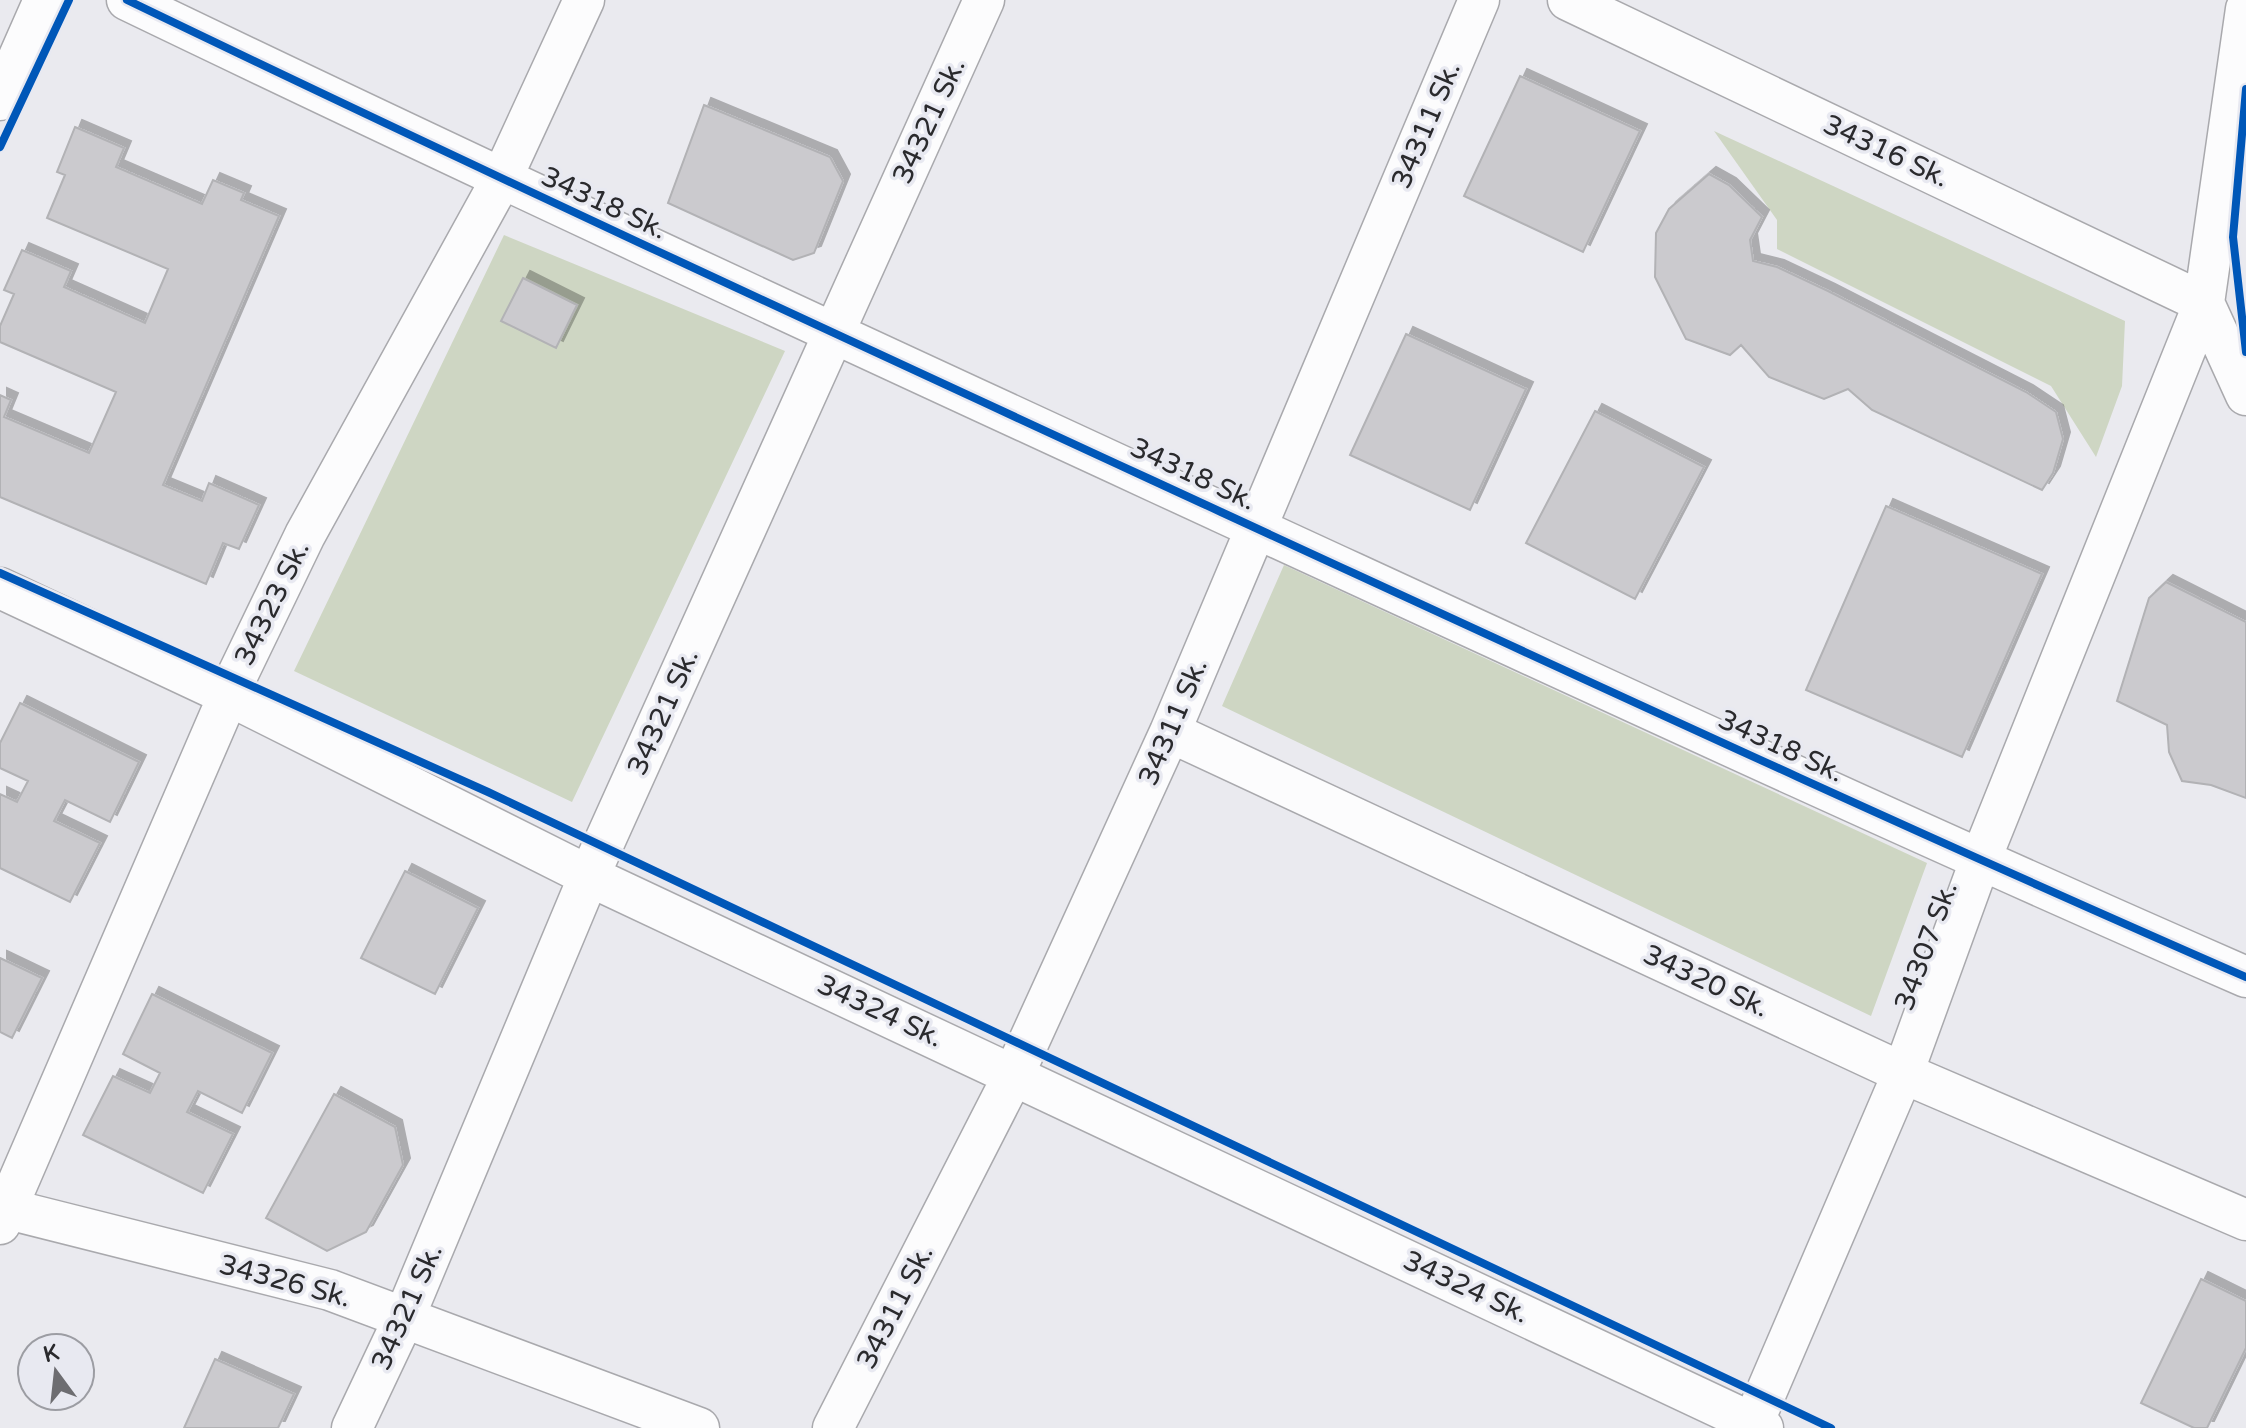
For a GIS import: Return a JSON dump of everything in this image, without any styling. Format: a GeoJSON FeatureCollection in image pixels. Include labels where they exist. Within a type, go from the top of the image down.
{"type":"FeatureCollection","features":[{"type":"Feature","properties":{"kind":"street"},"geometry":{"type":"LineString","coordinates":[[0,100],[44,0]]}},
{"type":"Feature","properties":{"kind":"street","name":"34318 Sk."},"geometry":{"type":"LineString","coordinates":[[127,0],[501,180],[1980,861],[2246,977]]}},
{"type":"Feature","properties":{"kind":"street","name":"34323 Sk."},"geometry":{"type":"LineString","coordinates":[[3,1214],[228,695],[305,535],[501,180],[584,0]]}},
{"type":"Feature","properties":{"kind":"street","name":"34321 Sk."},"geometry":{"type":"LineString","coordinates":[[352,1428],[404,1318],[589,876],[984,0]]}},
{"type":"Feature","properties":{"kind":"street","name":"34311 Sk."},"geometry":{"type":"LineString","coordinates":[[833,1428],[1014,1074],[1170,732],[1479,0]]}},
{"type":"Feature","properties":{"kind":"street","name":"34316 Sk."},"geometry":{"type":"LineString","coordinates":[[1568,0],[2204,303]]}},
{"type":"Feature","properties":{"kind":"street","name":"34307 Sk."},"geometry":{"type":"LineString","coordinates":[[1758,1426],[1903,1073],[1980,861],[2204,303],[2246,9]]}},
{"type":"Feature","properties":{"kind":"street"},"geometry":{"type":"LineString","coordinates":[[2204,303],[2246,395]]}},
{"type":"Feature","properties":{"kind":"street","name":"34324 Sk."},"geometry":{"type":"LineString","coordinates":[[0,588],[228,695],[589,876],[1758,1426]]}},
{"type":"Feature","properties":{"kind":"street","name":"34320 Sk."},"geometry":{"type":"LineString","coordinates":[[1170,732],[1903,1073],[2246,1220]]}},
{"type":"Feature","properties":{"kind":"street","name":"34326 Sk."},"geometry":{"type":"LineString","coordinates":[[3,1214],[330,1290],[699,1428]]}},
{"type":"Feature","properties":{"kind":"green space"},"geometry":{"type":"Polygon","coordinates":[[[1714,131],[2125,321],[2122,386],[2096,457],[2051,386],[1777,249],[1777,220],[1714,131]]]}},
{"type":"Feature","properties":{"kind":"green space"},"geometry":{"type":"Polygon","coordinates":[[[504,235],[785,351],[572,802],[294,671],[504,235]]]}},
{"type":"Feature","properties":{"kind":"green space"},"geometry":{"type":"Polygon","coordinates":[[[1284,565],[1927,863],[1871,1016],[1222,706],[1284,565]]]}},
{"type":"Feature","properties":{"kind":"building"},"geometry":{"type":"Polygon","coordinates":[[[1520,76],[1640,131],[1583,252],[1464,196],[1520,76]]]}},
{"type":"Feature","properties":{"kind":"building"},"geometry":{"type":"Polygon","coordinates":[[[704,105],[830,157],[843,181],[814,253],[793,260],[668,203],[704,105]]]}},
{"type":"Feature","properties":{"kind":"building"},"geometry":{"type":"Polygon","coordinates":[[[75,127],[124,148],[116,167],[202,204],[213,180],[244,193],[241,200],[279,216],[163,485],[202,501],[209,483],[259,505],[239,549],[223,543],[206,584],[0,497],[0,395],[11,400],[4,417],[89,453],[116,392],[0,342],[0,326],[14,294],[4,290],[22,250],[71,271],[64,287],[145,323],[168,269],[47,218],[65,175],[57,172],[75,127]]]}},
{"type":"Feature","properties":{"kind":"building"},"geometry":{"type":"Polygon","coordinates":[[[1709,174],[1729,185],[1762,217],[1750,240],[1753,261],[1777,267],[1828,291],[2026,392],[2056,412],[2063,439],[2053,473],[2042,490],[1872,410],[1848,389],[1824,399],[1769,377],[1741,345],[1730,355],[1686,339],[1655,277],[1656,233],[1669,209],[1709,174]]]}},
{"type":"Feature","properties":{"kind":"building"},"geometry":{"type":"Polygon","coordinates":[[[523,278],[577,305],[556,348],[501,321],[523,278]]]}},
{"type":"Feature","properties":{"kind":"building"},"geometry":{"type":"Polygon","coordinates":[[[1406,334],[1526,389],[1470,510],[1350,455],[1406,334]]]}},
{"type":"Feature","properties":{"kind":"building"},"geometry":{"type":"Polygon","coordinates":[[[1595,411],[1704,467],[1635,599],[1526,543],[1595,411]]]}},
{"type":"Feature","properties":{"kind":"building"},"geometry":{"type":"Polygon","coordinates":[[[1886,506],[2042,574],[1962,757],[1806,690],[1886,506]]]}},
{"type":"Feature","properties":{"kind":"building"},"geometry":{"type":"Polygon","coordinates":[[[2166,582],[2246,622],[2246,798],[2211,785],[2182,781],[2169,752],[2167,725],[2117,701],[2149,598],[2166,582]]]}},
{"type":"Feature","properties":{"kind":"building"},"geometry":{"type":"Polygon","coordinates":[[[20,703],[139,762],[110,822],[65,800],[54,821],[100,843],[70,902],[0,868],[0,794],[17,802],[28,781],[0,768],[0,743],[20,703]]]}},
{"type":"Feature","properties":{"kind":"building"},"geometry":{"type":"Polygon","coordinates":[[[405,871],[478,908],[435,994],[361,958],[405,871]]]}},
{"type":"Feature","properties":{"kind":"building"},"geometry":{"type":"Polygon","coordinates":[[[0,958],[42,978],[12,1038],[0,1032],[0,958]]]}},
{"type":"Feature","properties":{"kind":"building"},"geometry":{"type":"Polygon","coordinates":[[[152,994],[272,1053],[242,1113],[198,1091],[187,1112],[233,1134],[203,1193],[83,1135],[113,1076],[150,1093],[160,1073],[123,1054],[152,994]]]}},
{"type":"Feature","properties":{"kind":"building"},"geometry":{"type":"Polygon","coordinates":[[[334,1094],[395,1127],[403,1165],[366,1232],[327,1251],[266,1218],[334,1094]]]}},
{"type":"Feature","properties":{"kind":"building"},"geometry":{"type":"Polygon","coordinates":[[[2201,1279],[2246,1301],[2246,1348],[2207,1428],[2194,1428],[2141,1403],[2201,1279]]]}},
{"type":"Feature","properties":{"kind":"building"},"geometry":{"type":"Polygon","coordinates":[[[215,1359],[294,1394],[278,1428],[184,1428],[215,1359]]]}},
{"type":"Feature","properties":{"kind":"cycle path"},"geometry":{"type":"LineString","coordinates":[[0,147],[69,0]]}},
{"type":"Feature","properties":{"kind":"cycle path"},"geometry":{"type":"LineString","coordinates":[[127,0],[1221,512],[1860,805],[2246,977]]}},
{"type":"Feature","properties":{"kind":"cycle path"},"geometry":{"type":"LineString","coordinates":[[2246,89],[2233,237],[2246,352]]}},
{"type":"Feature","properties":{"kind":"cycle path"},"geometry":{"type":"LineString","coordinates":[[0,573],[488,792],[1831,1428]]}}]}
